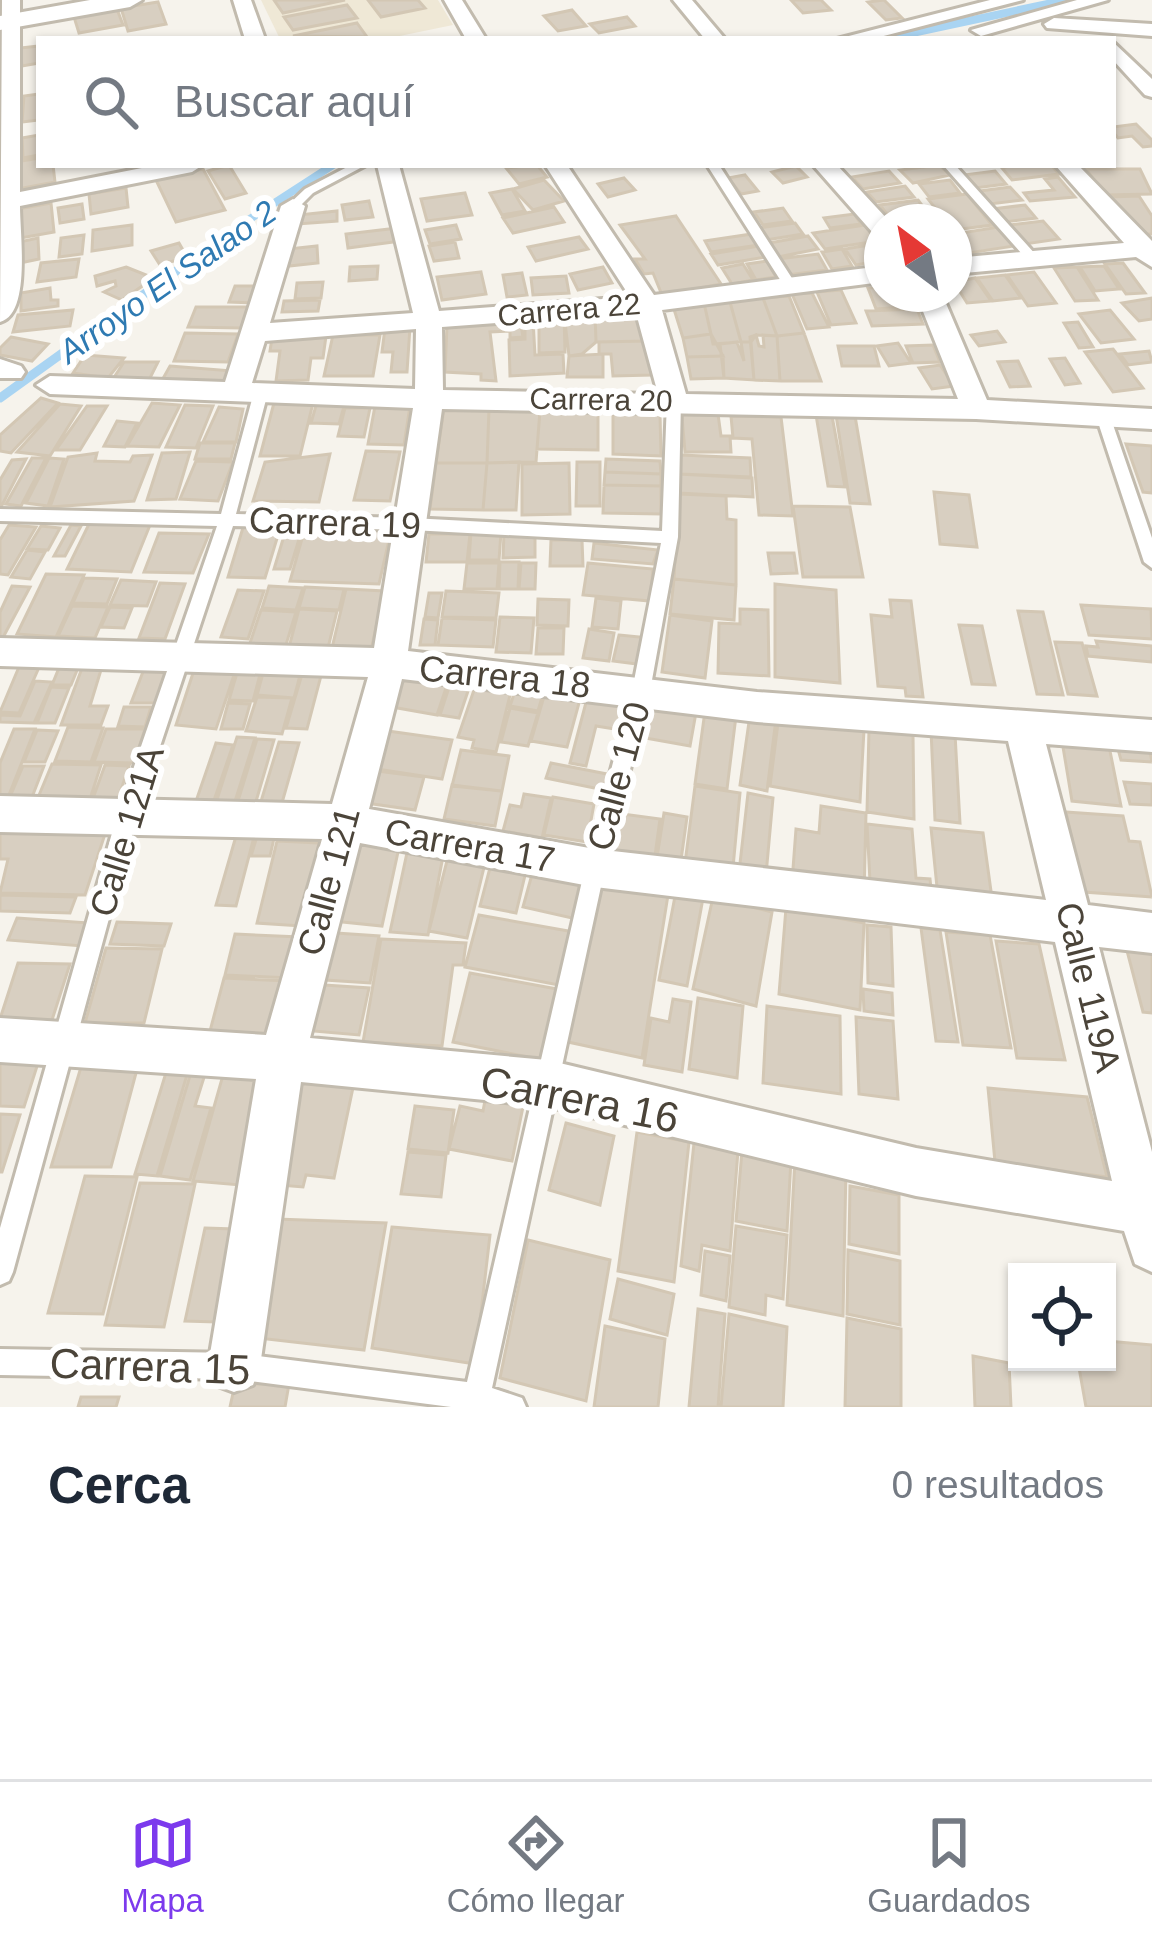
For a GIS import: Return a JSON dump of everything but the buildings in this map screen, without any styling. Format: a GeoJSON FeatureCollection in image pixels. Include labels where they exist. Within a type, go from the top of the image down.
{"type":"FeatureCollection","features":[{"type":"Feature","properties":{"kind":"street"},"geometry":{"type":"LineString","coordinates":[[0,314],[7,305],[3,130],[7,14],[130,0]]}},
{"type":"Feature","properties":{"kind":"street"},"geometry":{"type":"LineString","coordinates":[[242,0],[254,36]]}},
{"type":"Feature","properties":{"kind":"street"},"geometry":{"type":"LineString","coordinates":[[453,0],[474,36]]}},
{"type":"Feature","properties":{"kind":"street"},"geometry":{"type":"LineString","coordinates":[[682,0],[712,36]]}},
{"type":"Feature","properties":{"kind":"street"},"geometry":{"type":"LineString","coordinates":[[902,0],[937,34]]}},
{"type":"Feature","properties":{"kind":"street"},"geometry":{"type":"LineString","coordinates":[[937,34],[1013,0]]}},
{"type":"Feature","properties":{"kind":"street"},"geometry":{"type":"LineString","coordinates":[[901,36],[1020,23],[1100,0]]}},
{"type":"Feature","properties":{"kind":"street"},"geometry":{"type":"LineString","coordinates":[[1020,23],[1100,33],[1152,30]]}},
{"type":"Feature","properties":{"kind":"street"},"geometry":{"type":"LineString","coordinates":[[1116,51],[1152,92]]}},
{"type":"Feature","properties":{"kind":"street"},"geometry":{"type":"LineString","coordinates":[[3,130],[36,124]]}},
{"type":"Feature","properties":{"kind":"street"},"geometry":{"type":"LineString","coordinates":[[4,203],[177,168]]}},
{"type":"Feature","properties":{"kind":"street","name":"Calle 121"},"geometry":{"type":"LineString","coordinates":[[234,1366],[282,1058],[388,663],[429,399],[429,322],[389,168]]}},
{"type":"Feature","properties":{"kind":"street","name":"Calle 120"},"geometry":{"type":"LineString","coordinates":[[558,168],[647,304],[674,401]]}},
{"type":"Feature","properties":{"kind":"street"},"geometry":{"type":"LineString","coordinates":[[827,168],[864,208]]}},
{"type":"Feature","properties":{"kind":"street"},"geometry":{"type":"LineString","coordinates":[[1069,168],[1148,252]]}},
{"type":"Feature","properties":{"kind":"street","name":"Calle 121A"},"geometry":{"type":"LineString","coordinates":[[248,391],[255,333],[293,206]]}},
{"type":"Feature","properties":{"kind":"street"},"geometry":{"type":"LineString","coordinates":[[972,265],[1148,252]]}},
{"type":"Feature","properties":{"kind":"street","name":"Carrera 22"},"geometry":{"type":"LineString","coordinates":[[255,333],[647,304],[864,276]]}},
{"type":"Feature","properties":{"kind":"street"},"geometry":{"type":"LineString","coordinates":[[936,312],[976,409]]}},
{"type":"Feature","properties":{"kind":"street","name":"Carrera 20"},"geometry":{"type":"LineString","coordinates":[[50,386],[976,409],[1152,419]]}},
{"type":"Feature","properties":{"kind":"street","name":"Carrera 18"},"geometry":{"type":"LineString","coordinates":[[0,652],[388,663],[757,707],[1152,736]]}},
{"type":"Feature","properties":{"kind":"street","name":"Calle 119A"},"geometry":{"type":"LineString","coordinates":[[1023,727],[1150,1224]]}},
{"type":"Feature","properties":{"kind":"street","name":"Carrera 17"},"geometry":{"type":"LineString","coordinates":[[0,814],[343,822],[595,868],[1152,933]]}},
{"type":"Feature","properties":{"kind":"street","name":"Carrera 16"},"geometry":{"type":"LineString","coordinates":[[0,1040],[282,1058],[548,1083],[1150,1224]]}},
{"type":"Feature","properties":{"kind":"lane"},"geometry":{"type":"LineString","coordinates":[[293,206],[310,191],[354,168]]}},
{"type":"Feature","properties":{"kind":"lane"},"geometry":{"type":"LineString","coordinates":[[715,168],[791,286]]}},
{"type":"Feature","properties":{"kind":"lane"},"geometry":{"type":"LineString","coordinates":[[952,168],[1033,260]]}},
{"type":"Feature","properties":{"kind":"lane","name":"Calle 121A"},"geometry":{"type":"LineString","coordinates":[[0,1272],[126,819],[227,518],[248,391]]}},
{"type":"Feature","properties":{"kind":"lane","name":"Calle 120"},"geometry":{"type":"LineString","coordinates":[[476,1402],[595,868],[641,691],[670,537],[674,401]]}},
{"type":"Feature","properties":{"kind":"lane"},"geometry":{"type":"LineString","coordinates":[[1103,416],[1152,562]]}},
{"type":"Feature","properties":{"kind":"lane","name":"Carrera 19"},"geometry":{"type":"LineString","coordinates":[[0,514],[411,524],[670,537]]}},
{"type":"Feature","properties":{"kind":"lane","name":"Carrera 15"},"geometry":{"type":"LineString","coordinates":[[0,1362],[234,1366],[513,1407]]}},
{"type":"Feature","properties":{"kind":"shaded area"},"geometry":{"type":"Polygon","coordinates":[[[261,0],[438,0],[453,25],[400,36],[279,36],[261,0]]]}},
{"type":"Feature","properties":{"kind":"waterway","name":"Arroyo El Salao 2"},"geometry":{"type":"LineString","coordinates":[[898,36],[1066,0]]}},
{"type":"Feature","properties":{"kind":"waterway","name":"Arroyo El Salao 2"},"geometry":{"type":"LineString","coordinates":[[236,228],[328,168]]}},
{"type":"Feature","properties":{"kind":"waterway","name":"Arroyo El Salao 2"},"geometry":{"type":"LineString","coordinates":[[0,398],[240,225]]}}]}
